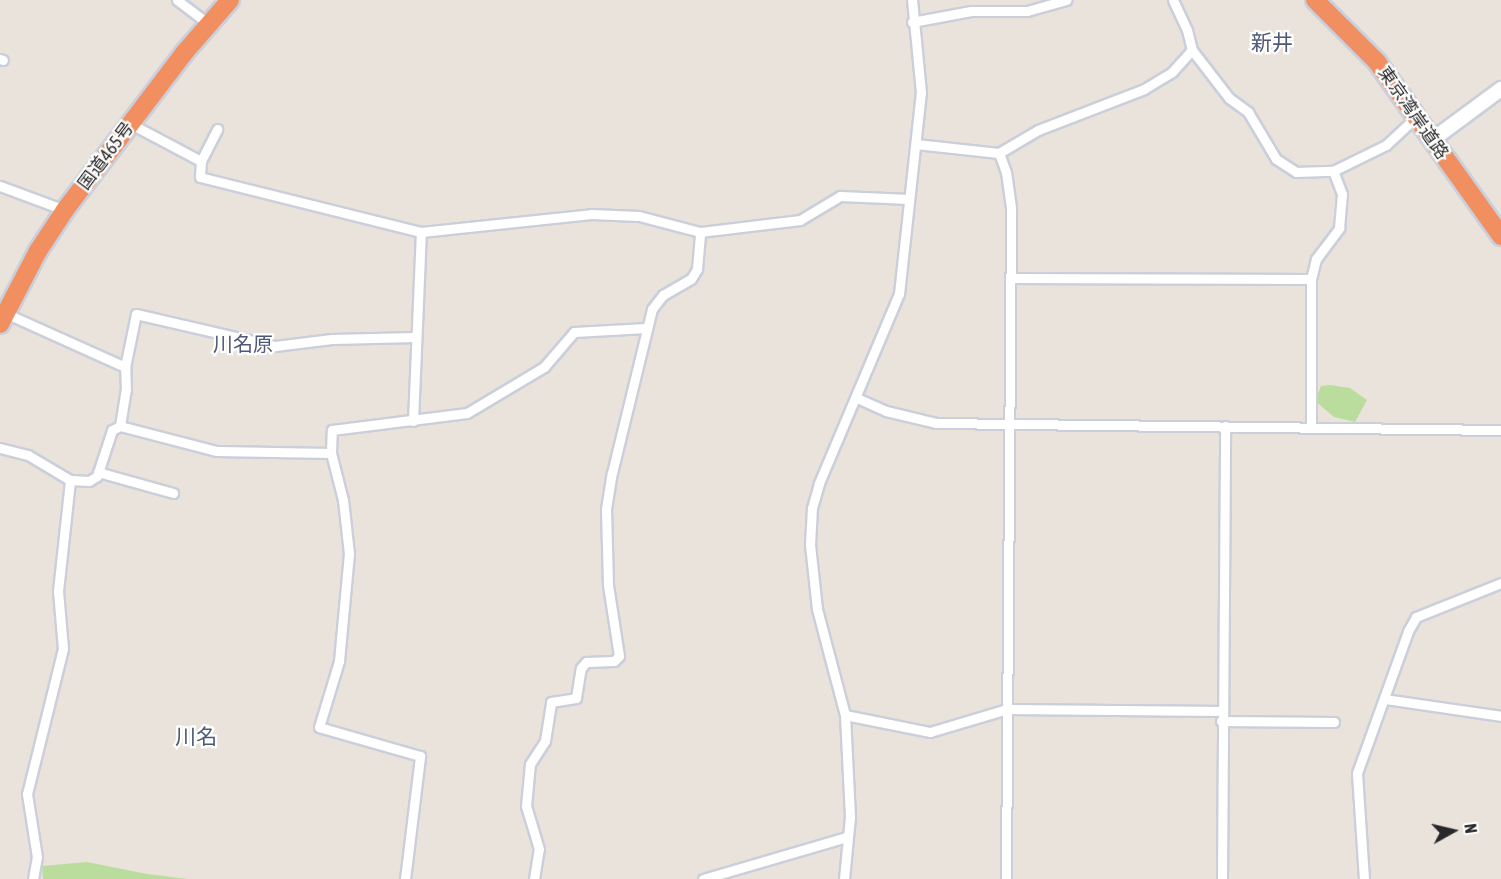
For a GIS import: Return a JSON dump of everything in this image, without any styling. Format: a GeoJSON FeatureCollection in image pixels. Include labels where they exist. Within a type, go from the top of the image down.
{"type":"FeatureCollection","features":[{"type":"Feature","properties":{"kind":"highway","name":"国道465号"},"geometry":{"type":"LineString","coordinates":[[3,319],[38,251],[65,210],[230,0]]}},
{"type":"Feature","properties":{"kind":"highway","name":"東京湾岸道路"},"geometry":{"type":"LineString","coordinates":[[1314,0],[1361,43],[1501,237]]}},
{"type":"Feature","properties":{"kind":"street"},"geometry":{"type":"LineString","coordinates":[[177,0],[209,24]]}},
{"type":"Feature","properties":{"kind":"street"},"geometry":{"type":"LineString","coordinates":[[844,879],[850,817],[845,715],[817,609],[810,545],[819,483],[858,398],[899,294],[921,93],[912,22],[912,0]]}},
{"type":"Feature","properties":{"kind":"street"},"geometry":{"type":"LineString","coordinates":[[912,22],[971,11],[1027,11],[1066,0]]}},
{"type":"Feature","properties":{"kind":"street"},"geometry":{"type":"LineString","coordinates":[[1177,1],[1192,50],[1229,98],[1248,112],[1276,159],[1302,173],[1333,171],[1386,145],[1416,117]]}},
{"type":"Feature","properties":{"kind":"street"},"geometry":{"type":"LineString","coordinates":[[916,144],[999,153],[1038,130],[1144,89],[1172,72],[1192,50]]}},
{"type":"Feature","properties":{"kind":"street"},"geometry":{"type":"LineString","coordinates":[[1432,140],[1501,89]]}},
{"type":"Feature","properties":{"kind":"street"},"geometry":{"type":"LineString","coordinates":[[131,124],[201,161]]}},
{"type":"Feature","properties":{"kind":"street"},"geometry":{"type":"LineString","coordinates":[[217,129],[201,161],[200,177],[421,232],[591,214],[639,216],[700,232],[800,220],[840,196],[909,199]]}},
{"type":"Feature","properties":{"kind":"street"},"geometry":{"type":"LineString","coordinates":[[999,153],[1009,187],[1011,278],[1006,879]]}},
{"type":"Feature","properties":{"kind":"street"},"geometry":{"type":"LineString","coordinates":[[1311,428],[1311,279],[1316,259],[1339,228],[1342,194],[1333,171]]}},
{"type":"Feature","properties":{"kind":"street"},"geometry":{"type":"LineString","coordinates":[[0,186],[65,210]]}},
{"type":"Feature","properties":{"kind":"street"},"geometry":{"type":"LineString","coordinates":[[413,421],[421,232]]}},
{"type":"Feature","properties":{"kind":"street"},"geometry":{"type":"LineString","coordinates":[[534,879],[539,849],[530,827],[526,792],[530,764],[545,741],[551,702],[576,698],[581,668],[586,662],[614,661],[618,656],[608,585],[606,509],[652,309],[663,295],[691,279],[697,269],[700,232]]}},
{"type":"Feature","properties":{"kind":"street"},"geometry":{"type":"LineString","coordinates":[[1011,278],[1311,279]]}},
{"type":"Feature","properties":{"kind":"street"},"geometry":{"type":"LineString","coordinates":[[120,426],[126,390],[124,367],[135,314],[275,346],[332,339],[415,337]]}},
{"type":"Feature","properties":{"kind":"street"},"geometry":{"type":"LineString","coordinates":[[3,319],[124,367]]}},
{"type":"Feature","properties":{"kind":"street"},"geometry":{"type":"LineString","coordinates":[[405,879],[420,756],[319,727],[339,661],[349,554],[343,500],[331,453],[332,430],[339,427],[413,421],[467,413],[544,367],[574,332],[646,328]]}},
{"type":"Feature","properties":{"kind":"street"},"geometry":{"type":"LineString","coordinates":[[858,398],[886,411],[936,423],[1501,429]]}},
{"type":"Feature","properties":{"kind":"street"},"geometry":{"type":"LineString","coordinates":[[0,448],[28,455],[70,480],[89,481],[98,472],[112,430],[120,426],[217,451],[331,453]]}},
{"type":"Feature","properties":{"kind":"street"},"geometry":{"type":"LineString","coordinates":[[1222,879],[1221,716],[1225,426]]}},
{"type":"Feature","properties":{"kind":"street"},"geometry":{"type":"LineString","coordinates":[[98,472],[173,493]]}},
{"type":"Feature","properties":{"kind":"street"},"geometry":{"type":"LineString","coordinates":[[33,879],[37,857],[27,794],[63,649],[58,591],[70,480]]}},
{"type":"Feature","properties":{"kind":"street"},"geometry":{"type":"LineString","coordinates":[[1364,879],[1357,773],[1416,616],[1501,583]]}},
{"type":"Feature","properties":{"kind":"street"},"geometry":{"type":"LineString","coordinates":[[1385,699],[1501,716]]}},
{"type":"Feature","properties":{"kind":"street"},"geometry":{"type":"LineString","coordinates":[[845,715],[930,732],[1007,710],[1221,716],[1334,722]]}},
{"type":"Feature","properties":{"kind":"street"},"geometry":{"type":"LineString","coordinates":[[703,879],[847,837]]}},
{"type":"Feature","properties":{"kind":"green space"},"geometry":{"type":"Polygon","coordinates":[[[1321,386],[1350,388],[1367,400],[1355,422],[1334,417],[1315,401],[1321,386]]]}},
{"type":"Feature","properties":{"kind":"green space"},"geometry":{"type":"Polygon","coordinates":[[[87,862],[147,874],[188,879],[43,879],[42,866],[87,862]]]}},
{"type":"Feature","properties":{"kind":"district","name":"新井"},"geometry":{"type":"Point","coordinates":[1272,42]}},
{"type":"Feature","properties":{"kind":"district","name":"川名原"},"geometry":{"type":"Point","coordinates":[243,343]}},
{"type":"Feature","properties":{"kind":"district","name":"川名"},"geometry":{"type":"Point","coordinates":[196,736]}}]}
